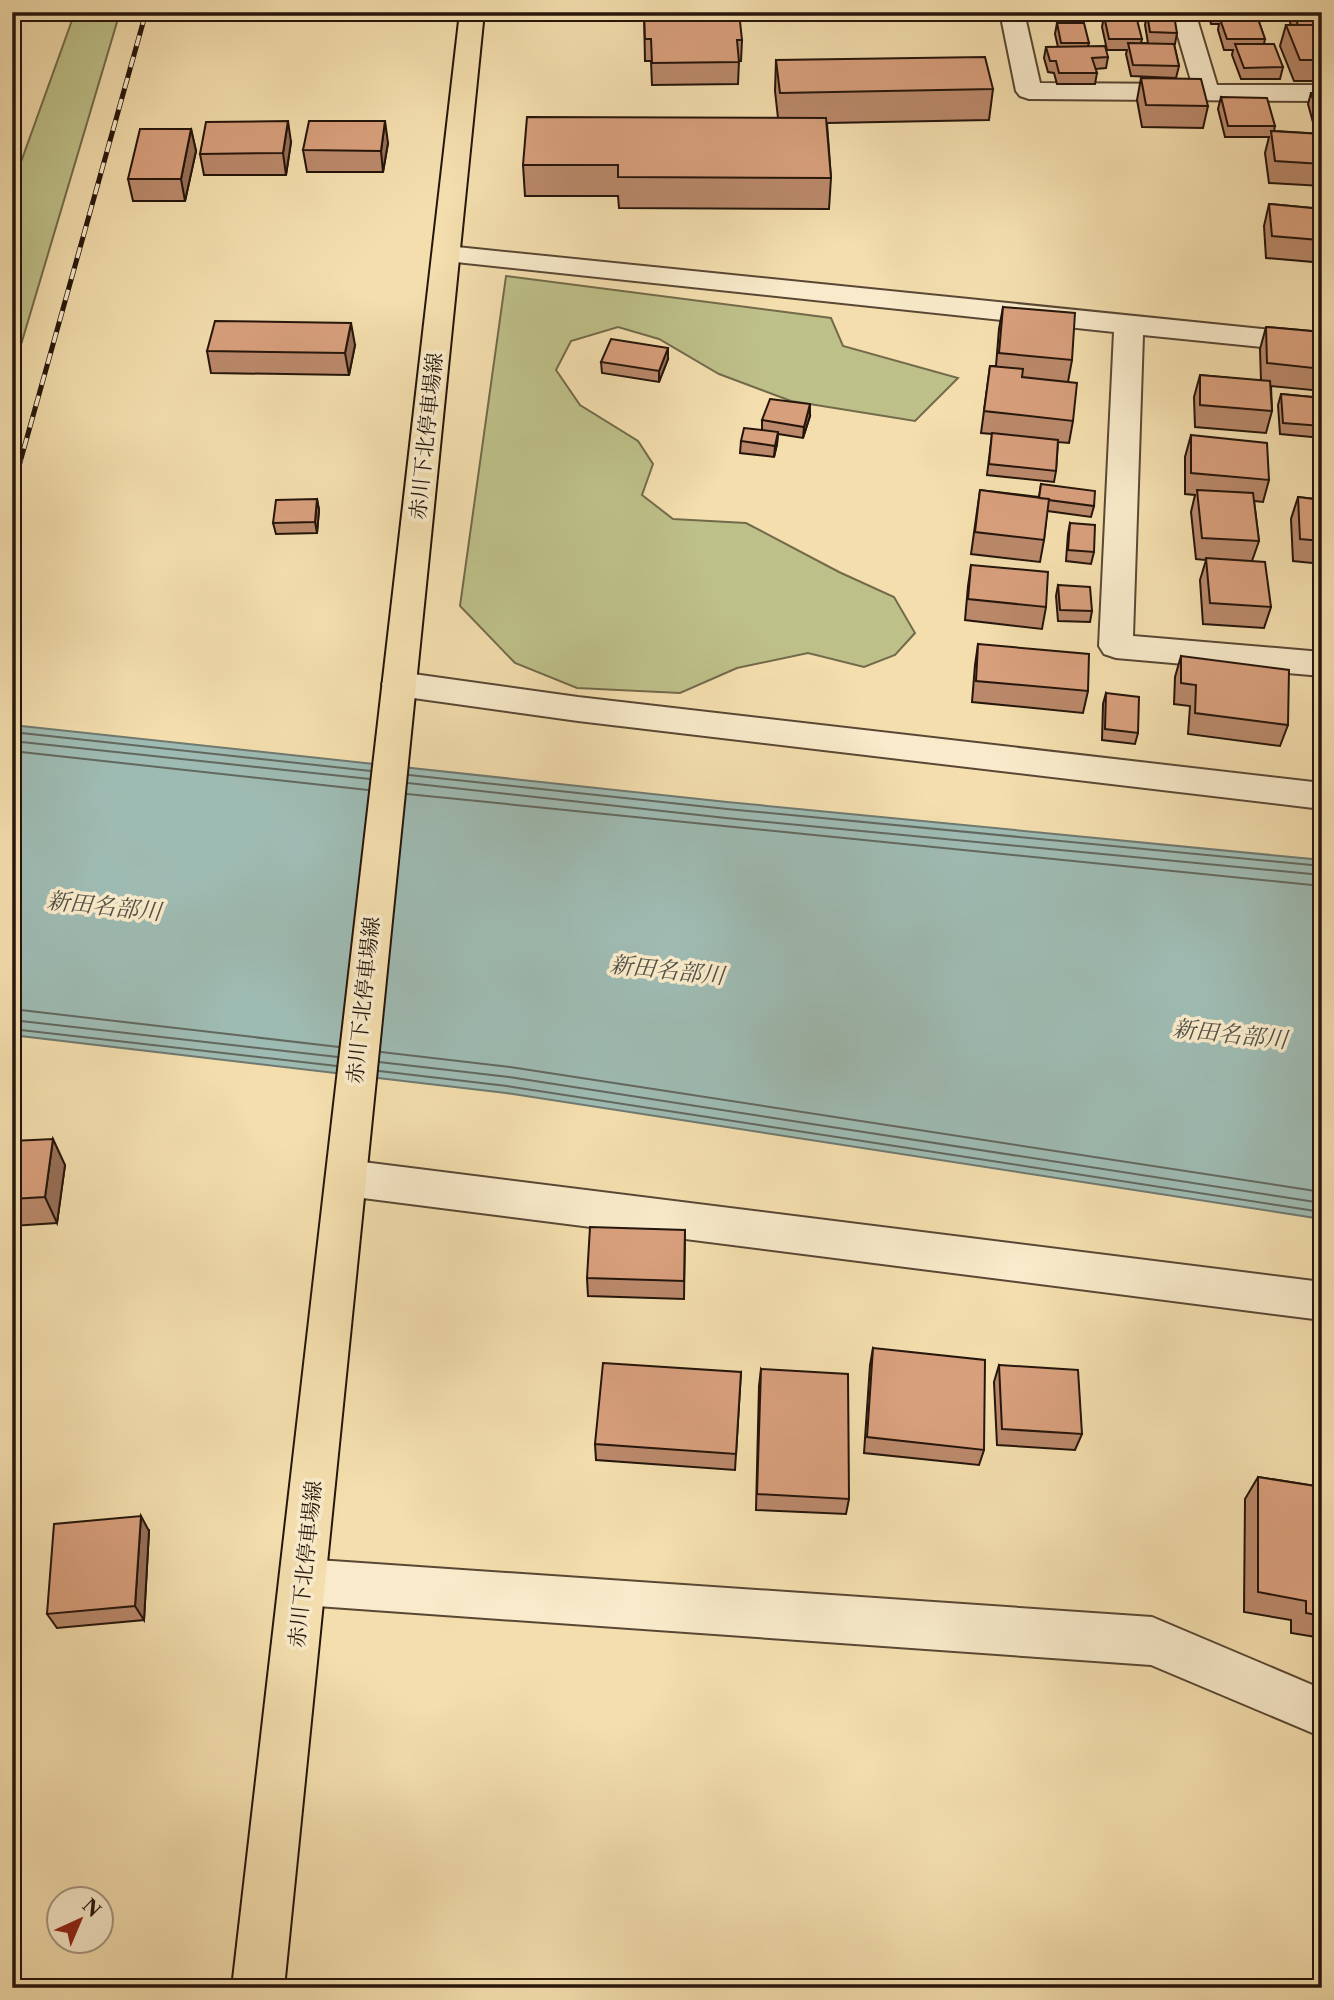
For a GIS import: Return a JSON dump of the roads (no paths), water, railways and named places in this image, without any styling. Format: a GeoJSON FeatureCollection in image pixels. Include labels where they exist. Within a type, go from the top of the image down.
{"type":"FeatureCollection","features":[{"type":"Feature","properties":{"kind":"main road","name":"赤川下北停車場線"},"geometry":{"type":"LineString","coordinates":[[258,1988],[347,1166],[387,764],[399,684],[472,12]]}},
{"type":"Feature","properties":{"kind":"street"},"geometry":{"type":"LineString","coordinates":[[1012,12],[1029,91],[1322,93]]}},
{"type":"Feature","properties":{"kind":"street"},"geometry":{"type":"LineString","coordinates":[[1183,12],[1207,93]]}},
{"type":"Feature","properties":{"kind":"street"},"geometry":{"type":"LineString","coordinates":[[447,254],[1322,344]]}},
{"type":"Feature","properties":{"kind":"street"},"geometry":{"type":"LineString","coordinates":[[1129,326],[1116,646],[1322,664]]}},
{"type":"Feature","properties":{"kind":"street"},"geometry":{"type":"LineString","coordinates":[[399,684],[578,709],[1322,796]]}},
{"type":"Feature","properties":{"kind":"street"},"geometry":{"type":"LineString","coordinates":[[347,1166],[628,1215],[1322,1301]]}},
{"type":"Feature","properties":{"kind":"street"},"geometry":{"type":"LineString","coordinates":[[303,1582],[1152,1641],[1322,1713]]}},
{"type":"Feature","properties":{"kind":"water","name":"新田名部川"},"geometry":{"type":"Polygon","coordinates":[[[12,725],[727,802],[1322,860],[1322,1219],[506,1093],[12,1035],[12,725]]]}},
{"type":"Feature","properties":{"kind":"railway"},"geometry":{"type":"LineString","coordinates":[[12,491],[146,12]]}}]}
